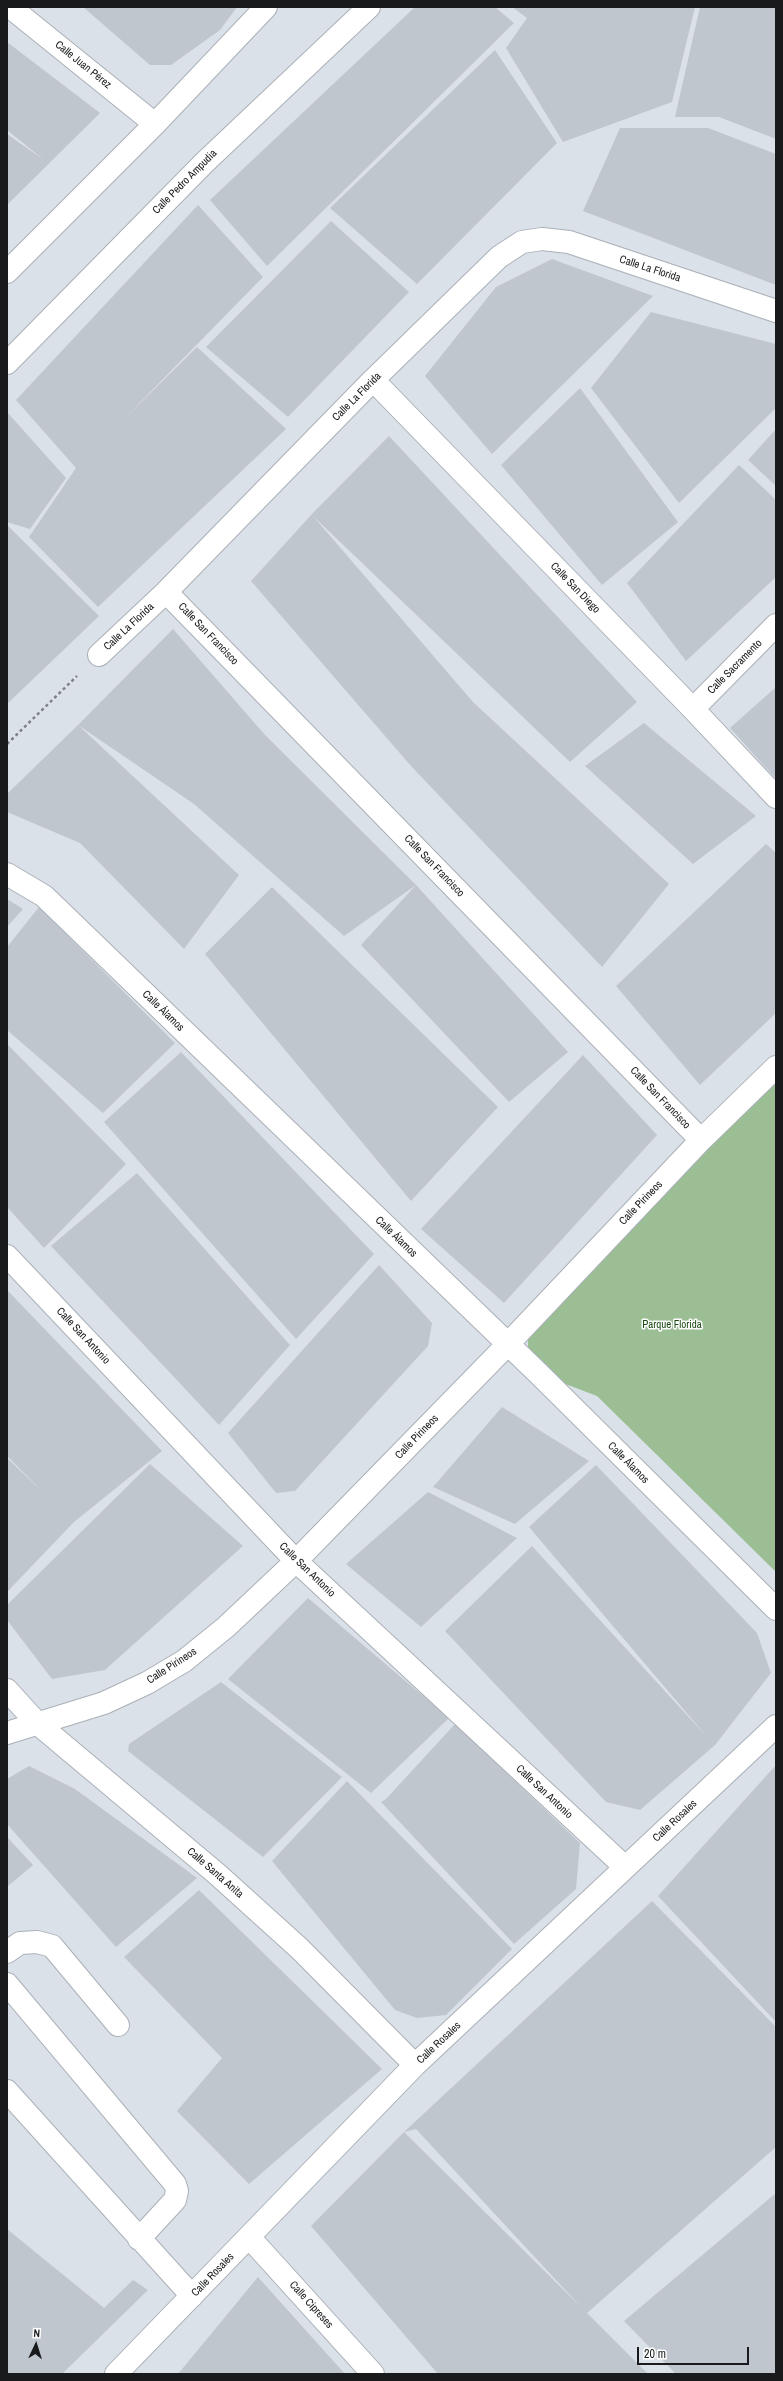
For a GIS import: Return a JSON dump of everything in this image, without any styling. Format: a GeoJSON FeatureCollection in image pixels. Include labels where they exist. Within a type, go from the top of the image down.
{"type":"FeatureCollection","features":[{"type":"Feature","properties":{"kind":"street","name":"Calle Juan Pérez"},"geometry":{"type":"LineString","coordinates":[[10,7],[156,124]]}},
{"type":"Feature","properties":{"kind":"street"},"geometry":{"type":"LineString","coordinates":[[7,272],[156,124],[266,7]]}},
{"type":"Feature","properties":{"kind":"street","name":"Calle Pedro Ampudia"},"geometry":{"type":"LineString","coordinates":[[7,363],[205,162],[369,7]]}},
{"type":"Feature","properties":{"kind":"street","name":"Calle La Florida"},"geometry":{"type":"LineString","coordinates":[[99,655],[166,592],[373,380],[500,257],[522,242],[542,239],[569,242],[776,311]]}},
{"type":"Feature","properties":{"kind":"street","name":"Calle San Diego"},"geometry":{"type":"LineString","coordinates":[[373,380],[693,709],[776,797]]}},
{"type":"Feature","properties":{"kind":"street","name":"Calle San Francisco"},"geometry":{"type":"LineString","coordinates":[[166,592],[701,1140]]}},
{"type":"Feature","properties":{"kind":"street","name":"Calle Sacramento"},"geometry":{"type":"LineString","coordinates":[[693,709],[776,625]]}},
{"type":"Feature","properties":{"kind":"street","name":"Calle Álamos"},"geometry":{"type":"LineString","coordinates":[[7,874],[44,896],[507,1345],[776,1610]]}},
{"type":"Feature","properties":{"kind":"street","name":"Calle Pirineos"},"geometry":{"type":"LineString","coordinates":[[7,1733],[104,1703],[147,1683],[184,1661],[226,1627],[296,1561],[507,1345],[701,1140],[776,1067]]}},
{"type":"Feature","properties":{"kind":"street","name":"Calle San Antonio"},"geometry":{"type":"LineString","coordinates":[[7,1256],[296,1561],[625,1867]]}},
{"type":"Feature","properties":{"kind":"street","name":"Calle Santa Anita"},"geometry":{"type":"LineString","coordinates":[[7,1690],[37,1723],[217,1874],[300,1950],[415,2065]]}},
{"type":"Feature","properties":{"kind":"street","name":"Calle Rosales"},"geometry":{"type":"LineString","coordinates":[[116,2374],[415,2065],[776,1726]]}},
{"type":"Feature","properties":{"kind":"street"},"geometry":{"type":"LineString","coordinates":[[7,1952],[20,1943],[37,1942],[52,1946],[118,2025]]}},
{"type":"Feature","properties":{"kind":"street"},"geometry":{"type":"LineString","coordinates":[[7,1984],[175,2184],[177,2191],[175,2200],[140,2238]]}},
{"type":"Feature","properties":{"kind":"street"},"geometry":{"type":"LineString","coordinates":[[7,2091],[192,2296]]}},
{"type":"Feature","properties":{"kind":"street","name":"Calle Cipreses"},"geometry":{"type":"LineString","coordinates":[[250,2237],[374,2374]]}},
{"type":"Feature","properties":{"kind":"path","name":"Calle La Florida"},"geometry":{"type":"LineString","coordinates":[[7,744],[99,655]]}},
{"type":"Feature","properties":{"kind":"green space","name":"Parque Florida"},"geometry":{"type":"Polygon","coordinates":[[[776,1072],[776,1572],[597,1396],[563,1383],[528,1349],[528,1323],[776,1072]]]}},
{"type":"Feature","properties":{"kind":"building"},"geometry":{"type":"Polygon","coordinates":[[[83,7],[237,7],[220,30],[171,65],[150,65],[83,7]]]}},
{"type":"Feature","properties":{"kind":"building"},"geometry":{"type":"Polygon","coordinates":[[[415,7],[495,7],[514,23],[267,266],[210,200],[415,7]]]}},
{"type":"Feature","properties":{"kind":"building"},"geometry":{"type":"Polygon","coordinates":[[[512,7],[695,7],[672,102],[563,142],[506,48],[527,18],[512,7]]]}},
{"type":"Feature","properties":{"kind":"building"},"geometry":{"type":"Polygon","coordinates":[[[700,7],[776,7],[776,139],[719,117],[675,117],[700,7]]]}},
{"type":"Feature","properties":{"kind":"building"},"geometry":{"type":"Polygon","coordinates":[[[7,42],[100,113],[7,205],[7,134],[44,160],[7,130],[7,42]]]}},
{"type":"Feature","properties":{"kind":"building"},"geometry":{"type":"Polygon","coordinates":[[[495,50],[557,143],[417,284],[330,208],[495,50]]]}},
{"type":"Feature","properties":{"kind":"building"},"geometry":{"type":"Polygon","coordinates":[[[620,128],[708,128],[776,154],[776,285],[583,211],[620,128]]]}},
{"type":"Feature","properties":{"kind":"building"},"geometry":{"type":"Polygon","coordinates":[[[198,205],[263,277],[123,420],[197,347],[286,429],[98,607],[29,537],[76,468],[16,400],[198,205]]]}},
{"type":"Feature","properties":{"kind":"building"},"geometry":{"type":"Polygon","coordinates":[[[331,221],[409,292],[288,417],[206,347],[331,221]]]}},
{"type":"Feature","properties":{"kind":"building"},"geometry":{"type":"Polygon","coordinates":[[[552,259],[653,296],[492,454],[425,376],[496,287],[552,259]]]}},
{"type":"Feature","properties":{"kind":"building"},"geometry":{"type":"Polygon","coordinates":[[[651,312],[776,344],[776,408],[679,503],[591,388],[651,312]]]}},
{"type":"Feature","properties":{"kind":"building"},"geometry":{"type":"Polygon","coordinates":[[[580,388],[678,522],[602,585],[501,465],[580,388]]]}},
{"type":"Feature","properties":{"kind":"building"},"geometry":{"type":"Polygon","coordinates":[[[7,412],[66,478],[30,529],[7,522],[7,412]]]}},
{"type":"Feature","properties":{"kind":"building"},"geometry":{"type":"Polygon","coordinates":[[[776,429],[776,486],[748,460],[776,429]]]}},
{"type":"Feature","properties":{"kind":"building"},"geometry":{"type":"Polygon","coordinates":[[[389,436],[637,702],[570,762],[313,516],[473,702],[669,884],[602,967],[411,766],[251,581],[312,514],[389,436]]]}},
{"type":"Feature","properties":{"kind":"building"},"geometry":{"type":"Polygon","coordinates":[[[739,465],[776,500],[776,577],[686,661],[627,583],[739,465]]]}},
{"type":"Feature","properties":{"kind":"building"},"geometry":{"type":"Polygon","coordinates":[[[8,526],[99,616],[7,704],[7,528],[8,526]]]}},
{"type":"Feature","properties":{"kind":"building"},"geometry":{"type":"Polygon","coordinates":[[[173,629],[265,735],[416,885],[344,936],[194,804],[78,725],[173,629]]]}},
{"type":"Feature","properties":{"kind":"building"},"geometry":{"type":"Polygon","coordinates":[[[776,687],[776,779],[730,728],[776,687]]]}},
{"type":"Feature","properties":{"kind":"building"},"geometry":{"type":"Polygon","coordinates":[[[644,723],[756,816],[693,864],[585,766],[644,723]]]}},
{"type":"Feature","properties":{"kind":"building"},"geometry":{"type":"Polygon","coordinates":[[[78,725],[239,875],[184,949],[80,843],[7,812],[7,794],[78,725]]]}},
{"type":"Feature","properties":{"kind":"building"},"geometry":{"type":"Polygon","coordinates":[[[766,844],[776,853],[776,1013],[700,1085],[616,986],[766,844]]]}},
{"type":"Feature","properties":{"kind":"building"},"geometry":{"type":"Polygon","coordinates":[[[416,885],[568,1052],[509,1102],[361,945],[416,885]]]}},
{"type":"Feature","properties":{"kind":"building"},"geometry":{"type":"Polygon","coordinates":[[[272,887],[498,1107],[411,1201],[205,954],[272,887]]]}},
{"type":"Feature","properties":{"kind":"building"},"geometry":{"type":"Polygon","coordinates":[[[7,899],[23,909],[7,927],[7,899]]]}},
{"type":"Feature","properties":{"kind":"building"},"geometry":{"type":"Polygon","coordinates":[[[39,907],[175,1043],[103,1113],[7,1030],[7,947],[39,907]]]}},
{"type":"Feature","properties":{"kind":"building"},"geometry":{"type":"Polygon","coordinates":[[[7,1044],[126,1164],[44,1248],[7,1207],[7,1044]]]}},
{"type":"Feature","properties":{"kind":"building"},"geometry":{"type":"Polygon","coordinates":[[[181,1052],[374,1254],[296,1339],[104,1122],[181,1052]]]}},
{"type":"Feature","properties":{"kind":"building"},"geometry":{"type":"Polygon","coordinates":[[[583,1055],[657,1135],[504,1303],[421,1229],[583,1055]]]}},
{"type":"Feature","properties":{"kind":"building"},"geometry":{"type":"Polygon","coordinates":[[[137,1173],[290,1345],[219,1425],[51,1246],[137,1173]]]}},
{"type":"Feature","properties":{"kind":"building"},"geometry":{"type":"Polygon","coordinates":[[[379,1265],[432,1323],[428,1346],[295,1491],[276,1493],[228,1433],[379,1265]]]}},
{"type":"Feature","properties":{"kind":"building"},"geometry":{"type":"Polygon","coordinates":[[[7,1290],[162,1451],[74,1522],[7,1592],[7,1458],[44,1493],[7,1456],[7,1290]]]}},
{"type":"Feature","properties":{"kind":"building"},"geometry":{"type":"Polygon","coordinates":[[[502,1407],[589,1461],[515,1524],[433,1487],[502,1407]]]}},
{"type":"Feature","properties":{"kind":"building"},"geometry":{"type":"Polygon","coordinates":[[[150,1464],[243,1546],[105,1670],[52,1679],[7,1620],[7,1605],[150,1464]]]}},
{"type":"Feature","properties":{"kind":"building"},"geometry":{"type":"Polygon","coordinates":[[[596,1465],[757,1633],[771,1673],[715,1745],[640,1810],[606,1802],[445,1631],[532,1546],[707,1737],[529,1527],[596,1465]]]}},
{"type":"Feature","properties":{"kind":"building"},"geometry":{"type":"Polygon","coordinates":[[[428,1492],[517,1538],[421,1627],[346,1564],[428,1492]]]}},
{"type":"Feature","properties":{"kind":"building"},"geometry":{"type":"Polygon","coordinates":[[[308,1598],[449,1718],[371,1793],[228,1679],[308,1598]]]}},
{"type":"Feature","properties":{"kind":"building"},"geometry":{"type":"Polygon","coordinates":[[[221,1682],[342,1777],[263,1857],[128,1751],[129,1744],[221,1682]]]}},
{"type":"Feature","properties":{"kind":"building"},"geometry":{"type":"Polygon","coordinates":[[[455,1724],[580,1843],[576,1889],[514,1944],[381,1802],[386,1799],[455,1724]]]}},
{"type":"Feature","properties":{"kind":"building"},"geometry":{"type":"Polygon","coordinates":[[[776,1765],[776,2022],[658,1896],[776,1765]]]}},
{"type":"Feature","properties":{"kind":"building"},"geometry":{"type":"Polygon","coordinates":[[[29,1766],[75,1789],[197,1878],[116,1947],[7,1824],[7,1779],[29,1766]]]}},
{"type":"Feature","properties":{"kind":"building"},"geometry":{"type":"Polygon","coordinates":[[[347,1781],[512,1949],[446,2015],[417,2018],[395,2010],[272,1861],[347,1781]]]}},
{"type":"Feature","properties":{"kind":"building"},"geometry":{"type":"Polygon","coordinates":[[[7,1837],[33,1865],[7,1887],[7,1837]]]}},
{"type":"Feature","properties":{"kind":"building"},"geometry":{"type":"Polygon","coordinates":[[[199,1890],[382,2069],[249,2184],[177,2111],[222,2058],[124,1957],[199,1890]]]}},
{"type":"Feature","properties":{"kind":"building"},"geometry":{"type":"Polygon","coordinates":[[[652,1901],[776,2027],[776,2147],[587,2313],[648,2374],[438,2374],[311,2226],[404,2132],[652,1901]],[[416,2129],[404,2132],[581,2307],[416,2129]]]}},
{"type":"Feature","properties":{"kind":"building"},"geometry":{"type":"Polygon","coordinates":[[[776,2193],[776,2374],[676,2374],[624,2321],[776,2193]]]}},
{"type":"Feature","properties":{"kind":"building"},"geometry":{"type":"Polygon","coordinates":[[[7,2229],[104,2308],[133,2280],[148,2290],[62,2374],[7,2374],[7,2229]]]}},
{"type":"Feature","properties":{"kind":"building"},"geometry":{"type":"Polygon","coordinates":[[[258,2277],[345,2374],[178,2374],[258,2277]]]}}]}
